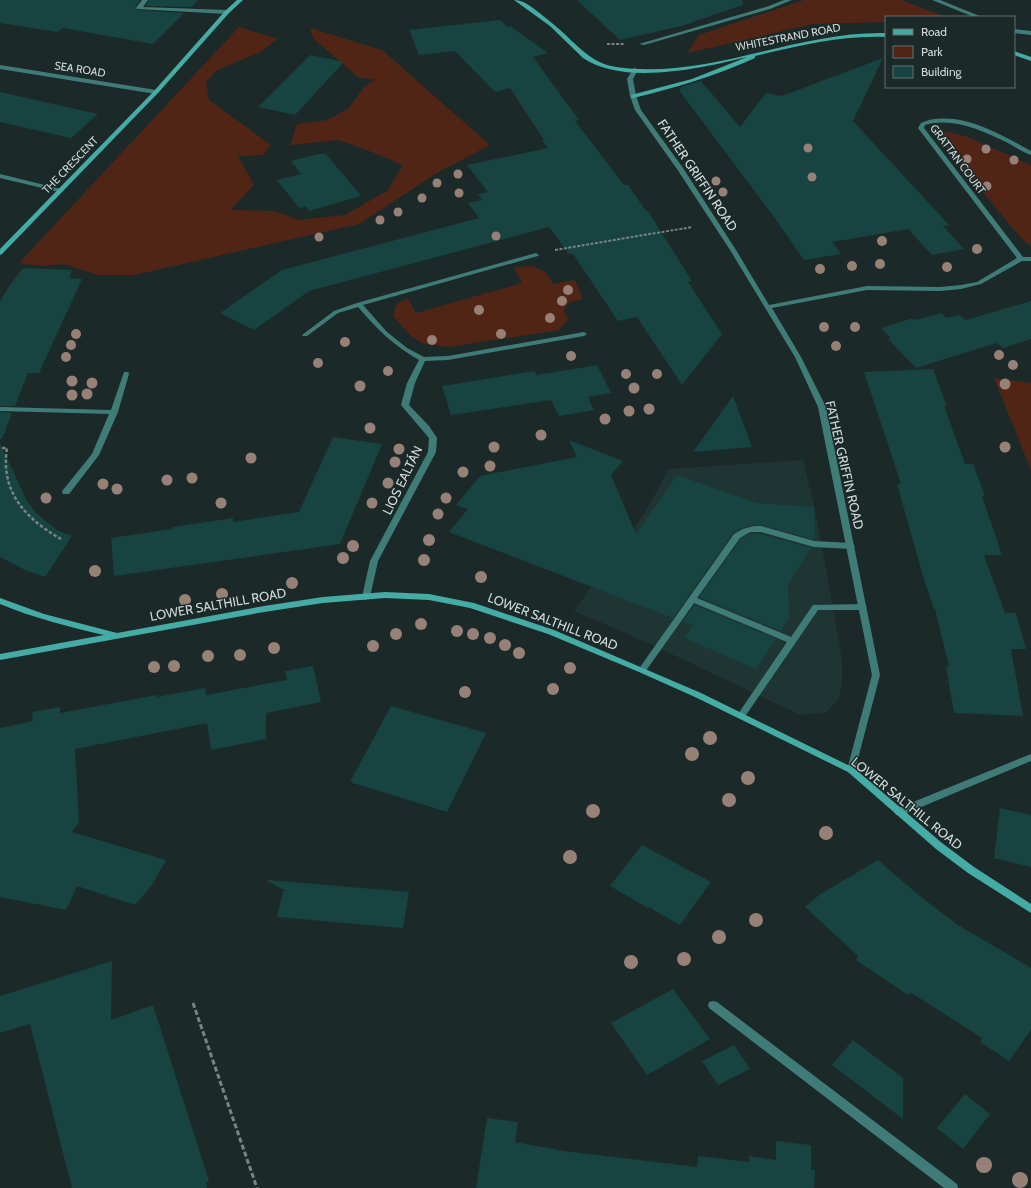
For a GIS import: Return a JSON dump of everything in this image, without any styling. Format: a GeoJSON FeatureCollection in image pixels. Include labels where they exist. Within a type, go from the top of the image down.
{"type":"FeatureCollection","features":[{"type":"Feature","properties":{"kind":"main road","name":"THE CRESCENT"},"geometry":{"type":"LineString","coordinates":[[0,253],[59,190],[156,92],[227,12],[240,0]]}},
{"type":"Feature","properties":{"kind":"main road"},"geometry":{"type":"LineString","coordinates":[[518,0],[544,18],[590,60],[618,68],[636,70]]}},
{"type":"Feature","properties":{"kind":"main road","name":"WHITESTRAND ROAD"},"geometry":{"type":"LineString","coordinates":[[636,70],[676,69],[826,39],[885,35]]}},
{"type":"Feature","properties":{"kind":"main road"},"geometry":{"type":"LineString","coordinates":[[633,96],[657,91],[725,70],[766,51]]}},
{"type":"Feature","properties":{"kind":"main road"},"geometry":{"type":"LineString","coordinates":[[1015,53],[1031,59]]}},
{"type":"Feature","properties":{"kind":"main road","name":"LOWER SALTHILL ROAD"},"geometry":{"type":"LineString","coordinates":[[0,657],[264,609],[323,600],[385,595],[429,597],[471,605],[551,632],[642,670],[741,716],[851,770],[938,846],[970,870],[1031,909]]}},
{"type":"Feature","properties":{"kind":"main road"},"geometry":{"type":"LineString","coordinates":[[0,601],[29,613],[60,623],[119,635]]}},
{"type":"Feature","properties":{"kind":"street"},"geometry":{"type":"LineString","coordinates":[[145,0],[139,8],[227,12]]}},
{"type":"Feature","properties":{"kind":"street"},"geometry":{"type":"LineString","coordinates":[[642,44],[768,8],[789,0]]}},
{"type":"Feature","properties":{"kind":"street"},"geometry":{"type":"LineString","coordinates":[[935,0],[976,16]]}},
{"type":"Feature","properties":{"kind":"street"},"geometry":{"type":"LineString","coordinates":[[1015,31],[1031,33]]}},
{"type":"Feature","properties":{"kind":"street","name":"SEA ROAD"},"geometry":{"type":"LineString","coordinates":[[0,66],[156,92]]}},
{"type":"Feature","properties":{"kind":"street","name":"FATHER GRIFFIN ROAD"},"geometry":{"type":"LineString","coordinates":[[636,70],[630,79],[633,96],[638,110],[716,223],[798,357],[822,407],[876,675],[851,770]]}},
{"type":"Feature","properties":{"kind":"street","name":"GRATTAN COURT"},"geometry":{"type":"LineString","coordinates":[[1021,259],[921,128],[923,124],[928,122],[954,122],[977,128],[1031,153]]}},
{"type":"Feature","properties":{"kind":"street"},"geometry":{"type":"LineString","coordinates":[[0,176],[59,190]]}},
{"type":"Feature","properties":{"kind":"street"},"geometry":{"type":"LineString","coordinates":[[305,335],[336,312],[536,255]]}},
{"type":"Feature","properties":{"kind":"street"},"geometry":{"type":"LineString","coordinates":[[767,307],[868,288],[940,289],[961,287],[979,282],[1021,259],[1031,259]]}},
{"type":"Feature","properties":{"kind":"street"},"geometry":{"type":"LineString","coordinates":[[360,304],[385,333],[405,349],[423,359],[448,358],[584,334]]}},
{"type":"Feature","properties":{"kind":"street","name":"LIOS EALTÁN"},"geometry":{"type":"LineString","coordinates":[[366,596],[374,561],[432,452],[433,438],[405,405],[411,383],[423,359]]}},
{"type":"Feature","properties":{"kind":"street"},"geometry":{"type":"LineString","coordinates":[[66,492],[95,455],[114,412],[126,374]]}},
{"type":"Feature","properties":{"kind":"street"},"geometry":{"type":"LineString","coordinates":[[0,409],[114,412]]}},
{"type":"Feature","properties":{"kind":"street"},"geometry":{"type":"LineString","coordinates":[[642,670],[737,536],[744,530],[752,528],[774,531],[814,544],[851,546]]}},
{"type":"Feature","properties":{"kind":"street"},"geometry":{"type":"LineString","coordinates":[[692,599],[792,641]]}},
{"type":"Feature","properties":{"kind":"street"},"geometry":{"type":"LineString","coordinates":[[741,716],[816,607],[863,607]]}},
{"type":"Feature","properties":{"kind":"street"},"geometry":{"type":"LineString","coordinates":[[899,812],[1031,756]]}},
{"type":"Feature","properties":{"kind":"street"},"geometry":{"type":"LineString","coordinates":[[713,1005],[953,1188]]}},
{"type":"Feature","properties":{"kind":"path"},"geometry":{"type":"LineString","coordinates":[[536,255],[554,250],[716,223]]}},
{"type":"Feature","properties":{"kind":"path"},"geometry":{"type":"LineString","coordinates":[[2,448],[7,448],[4,466],[15,500],[34,523],[61,539]]}},
{"type":"Feature","properties":{"kind":"path"},"geometry":{"type":"LineString","coordinates":[[194,1003],[257,1188]]}},
{"type":"Feature","properties":{"kind":"shaded area"},"geometry":{"type":"Polygon","coordinates":[[[803,460],[817,519],[842,659],[842,683],[839,699],[825,713],[801,715],[648,643],[574,611],[644,514],[669,469],[803,460]]]}},
{"type":"Feature","properties":{"kind":"green space"},"geometry":{"type":"Polygon","coordinates":[[[804,0],[901,0],[943,16],[885,16],[885,22],[814,24],[687,53],[699,35],[804,0]]]}},
{"type":"Feature","properties":{"kind":"green space"},"geometry":{"type":"Polygon","coordinates":[[[239,27],[278,39],[260,52],[215,71],[206,83],[209,100],[271,145],[263,155],[238,156],[254,185],[230,210],[275,211],[298,220],[345,215],[387,191],[403,165],[338,140],[290,145],[297,124],[327,120],[348,109],[365,86],[376,79],[359,78],[313,38],[310,28],[382,50],[490,145],[437,173],[359,224],[134,275],[98,275],[64,264],[40,266],[19,263],[239,27]]]}},
{"type":"Feature","properties":{"kind":"green space"},"geometry":{"type":"Polygon","coordinates":[[[947,132],[965,136],[1031,165],[1031,246],[1021,238],[941,142],[939,137],[940,133],[947,132]]]}},
{"type":"Feature","properties":{"kind":"green space"},"geometry":{"type":"Polygon","coordinates":[[[532,266],[544,271],[553,284],[575,280],[583,299],[568,303],[564,310],[568,319],[559,330],[449,347],[424,344],[411,336],[393,316],[396,304],[408,298],[416,313],[522,283],[514,267],[532,266]]]}},
{"type":"Feature","properties":{"kind":"green space"},"geometry":{"type":"Polygon","coordinates":[[[994,378],[1031,383],[1031,470],[994,378]]]}},
{"type":"Feature","properties":{"kind":"building"},"geometry":{"type":"Polygon","coordinates":[[[0,0],[140,0],[135,7],[137,10],[184,13],[153,44],[63,28],[58,32],[0,23],[0,0]]]}},
{"type":"Feature","properties":{"kind":"building"},"geometry":{"type":"Polygon","coordinates":[[[149,0],[198,0],[191,7],[146,6],[149,0]]]}},
{"type":"Feature","properties":{"kind":"building"},"geometry":{"type":"Polygon","coordinates":[[[577,0],[742,0],[743,5],[681,26],[620,40],[577,0]]]}},
{"type":"Feature","properties":{"kind":"building"},"geometry":{"type":"Polygon","coordinates":[[[500,20],[508,27],[510,26],[548,53],[533,57],[579,120],[575,121],[624,185],[628,185],[646,211],[648,211],[692,281],[688,282],[722,334],[682,385],[637,317],[618,321],[573,254],[569,254],[549,227],[309,291],[254,330],[220,313],[282,270],[479,218],[468,203],[482,200],[478,194],[488,192],[467,165],[548,148],[510,88],[495,92],[455,51],[419,55],[409,30],[500,20]]]}},
{"type":"Feature","properties":{"kind":"building"},"geometry":{"type":"Polygon","coordinates":[[[310,55],[344,62],[295,115],[258,107],[310,55]]]}},
{"type":"Feature","properties":{"kind":"building"},"geometry":{"type":"Polygon","coordinates":[[[883,58],[853,121],[949,225],[943,226],[964,249],[932,255],[908,229],[832,242],[841,254],[804,260],[774,217],[679,90],[683,86],[701,81],[740,127],[766,93],[782,96],[883,58]]]}},
{"type":"Feature","properties":{"kind":"building"},"geometry":{"type":"Polygon","coordinates":[[[0,92],[98,114],[71,138],[0,122],[0,92]]]}},
{"type":"Feature","properties":{"kind":"building"},"geometry":{"type":"Polygon","coordinates":[[[318,154],[326,154],[361,196],[309,211],[306,206],[299,208],[277,180],[301,174],[291,161],[318,154]]]}},
{"type":"Feature","properties":{"kind":"building"},"geometry":{"type":"Polygon","coordinates":[[[23,268],[72,270],[69,278],[82,279],[39,373],[28,373],[15,406],[0,406],[0,301],[23,268]]]}},
{"type":"Feature","properties":{"kind":"building"},"geometry":{"type":"Polygon","coordinates":[[[1031,301],[1031,339],[1003,348],[997,343],[916,368],[888,339],[890,337],[881,328],[910,319],[916,320],[941,313],[946,318],[959,315],[966,320],[1031,301]]]}},
{"type":"Feature","properties":{"kind":"building"},"geometry":{"type":"Polygon","coordinates":[[[597,365],[611,393],[588,397],[594,410],[559,416],[551,400],[451,415],[442,386],[535,371],[536,375],[597,365]]]}},
{"type":"Feature","properties":{"kind":"building"},"geometry":{"type":"Polygon","coordinates":[[[933,369],[947,406],[944,406],[965,464],[973,464],[985,496],[982,496],[1002,555],[984,555],[1005,613],[1016,613],[1026,649],[1011,649],[1023,716],[954,713],[946,667],[949,667],[935,609],[923,576],[897,484],[901,484],[864,372],[933,369]]]}},
{"type":"Feature","properties":{"kind":"building"},"geometry":{"type":"Polygon","coordinates":[[[733,396],[752,447],[693,452],[733,396]]]}},
{"type":"Feature","properties":{"kind":"building"},"geometry":{"type":"Polygon","coordinates":[[[0,412],[12,413],[2,439],[0,439],[0,412]]]}},
{"type":"Feature","properties":{"kind":"building"},"geometry":{"type":"Polygon","coordinates":[[[333,437],[382,444],[340,544],[114,576],[111,538],[233,518],[233,522],[299,512],[333,437]]]}},
{"type":"Feature","properties":{"kind":"building"},"geometry":{"type":"Polygon","coordinates":[[[569,440],[623,461],[611,475],[636,534],[677,475],[757,503],[814,507],[815,540],[761,525],[742,528],[733,533],[673,618],[449,532],[468,509],[456,505],[480,476],[577,457],[569,440]]]}},
{"type":"Feature","properties":{"kind":"building"},"geometry":{"type":"Polygon","coordinates":[[[0,443],[27,501],[36,513],[57,530],[72,536],[45,577],[25,570],[0,557],[0,443]]]}},
{"type":"Feature","properties":{"kind":"building"},"geometry":{"type":"Polygon","coordinates":[[[750,534],[761,534],[811,548],[788,584],[789,618],[781,631],[699,597],[741,539],[750,534]]]}},
{"type":"Feature","properties":{"kind":"building"},"geometry":{"type":"Polygon","coordinates":[[[695,605],[776,639],[756,669],[684,638],[693,625],[683,621],[695,605]]]}},
{"type":"Feature","properties":{"kind":"building"},"geometry":{"type":"Polygon","coordinates":[[[313,666],[321,702],[266,713],[266,739],[211,750],[207,723],[75,749],[79,822],[72,832],[166,860],[152,885],[135,905],[77,886],[66,910],[0,897],[0,728],[33,721],[32,712],[60,707],[60,713],[157,695],[157,697],[205,688],[206,695],[287,680],[285,671],[313,666]]]}},
{"type":"Feature","properties":{"kind":"building"},"geometry":{"type":"Polygon","coordinates":[[[391,706],[486,733],[447,812],[350,782],[391,706]]]}},
{"type":"Feature","properties":{"kind":"building"},"geometry":{"type":"Polygon","coordinates":[[[1000,808],[1031,815],[1031,867],[994,858],[1000,808]]]}},
{"type":"Feature","properties":{"kind":"building"},"geometry":{"type":"Polygon","coordinates":[[[642,845],[711,882],[680,925],[610,886],[642,845]]]}},
{"type":"Feature","properties":{"kind":"building"},"geometry":{"type":"Polygon","coordinates":[[[878,860],[921,897],[958,925],[1031,968],[1031,1030],[1009,1061],[980,1042],[982,1038],[910,992],[908,995],[856,960],[858,956],[805,907],[819,895],[878,860]]]}},
{"type":"Feature","properties":{"kind":"building"},"geometry":{"type":"Polygon","coordinates":[[[267,880],[409,892],[403,928],[277,917],[283,891],[286,891],[267,880]]]}},
{"type":"Feature","properties":{"kind":"building"},"geometry":{"type":"Polygon","coordinates":[[[112,961],[111,1020],[153,1005],[209,1181],[206,1183],[207,1188],[72,1188],[30,1024],[0,1033],[0,996],[112,961]]]}},
{"type":"Feature","properties":{"kind":"building"},"geometry":{"type":"Polygon","coordinates":[[[673,989],[710,1039],[647,1075],[611,1023],[673,989]]]}},
{"type":"Feature","properties":{"kind":"building"},"geometry":{"type":"Polygon","coordinates":[[[853,1040],[903,1078],[903,1119],[832,1065],[853,1040]]]}},
{"type":"Feature","properties":{"kind":"building"},"geometry":{"type":"Polygon","coordinates":[[[734,1045],[750,1069],[718,1085],[702,1061],[734,1045]]]}},
{"type":"Feature","properties":{"kind":"building"},"geometry":{"type":"Polygon","coordinates":[[[965,1094],[990,1114],[963,1149],[937,1128],[965,1094]]]}},
{"type":"Feature","properties":{"kind":"building"},"geometry":{"type":"Polygon","coordinates":[[[487,1118],[518,1122],[515,1142],[564,1151],[697,1167],[698,1156],[749,1162],[749,1156],[776,1160],[776,1141],[811,1145],[811,1170],[815,1170],[814,1188],[476,1188],[487,1118]]]}}]}
